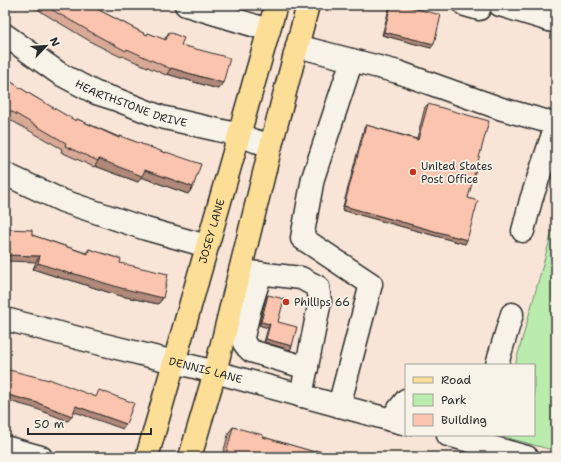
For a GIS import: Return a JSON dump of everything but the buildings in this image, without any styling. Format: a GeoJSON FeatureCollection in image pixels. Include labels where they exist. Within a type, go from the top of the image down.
{"type":"FeatureCollection","features":[{"type":"Feature","properties":{"kind":"main road","name":"JOSEY LANE"},"geometry":{"type":"LineString","coordinates":[[147,457],[276,5]]}},
{"type":"Feature","properties":{"kind":"main road"},"geometry":{"type":"LineString","coordinates":[[190,457],[215,372],[239,340],[271,145],[308,5]]}},
{"type":"Feature","properties":{"kind":"street"},"geometry":{"type":"LineString","coordinates":[[186,5],[269,30]]}},
{"type":"Feature","properties":{"kind":"street"},"geometry":{"type":"LineString","coordinates":[[465,5],[479,9],[480,5]]}},
{"type":"Feature","properties":{"kind":"street"},"geometry":{"type":"LineString","coordinates":[[500,5],[556,22]]}},
{"type":"Feature","properties":{"kind":"street","name":"HEARTHSTONE DRIVE"},"geometry":{"type":"LineString","coordinates":[[5,35],[60,74],[96,94],[114,99],[161,117],[240,135],[271,145]]}},
{"type":"Feature","properties":{"kind":"street"},"geometry":{"type":"LineString","coordinates":[[297,46],[398,72],[502,109],[556,124],[531,200],[523,231]]}},
{"type":"Feature","properties":{"kind":"street"},"geometry":{"type":"LineString","coordinates":[[339,406],[372,284],[302,238],[312,178],[352,60]]}},
{"type":"Feature","properties":{"kind":"street"},"geometry":{"type":"LineString","coordinates":[[5,174],[63,201],[146,229],[207,246]]}},
{"type":"Feature","properties":{"kind":"street"},"geometry":{"type":"LineString","coordinates":[[250,272],[301,278],[318,287],[320,301],[301,396]]}},
{"type":"Feature","properties":{"kind":"street"},"geometry":{"type":"LineString","coordinates":[[497,364],[512,314]]}},
{"type":"Feature","properties":{"kind":"street","name":"DENNIS LANE"},"geometry":{"type":"LineString","coordinates":[[5,319],[215,372],[398,422]]}},
{"type":"Feature","properties":{"kind":"street"},"geometry":{"type":"LineString","coordinates":[[241,379],[239,340],[307,368]]}},
{"type":"Feature","properties":{"kind":"street"},"geometry":{"type":"LineString","coordinates":[[398,422],[405,403]]}},
{"type":"Feature","properties":{"kind":"street"},"geometry":{"type":"LineString","coordinates":[[452,436],[484,440],[527,457]]}},
{"type":"Feature","properties":{"kind":"street"},"geometry":{"type":"LineString","coordinates":[[5,447],[41,457]]}},
{"type":"Feature","properties":{"kind":"green space"},"geometry":{"type":"Polygon","coordinates":[[[556,218],[556,451],[501,436],[535,436],[535,364],[515,364],[556,218]]]}},
{"type":"Feature","properties":{"kind":"place","name":"United States Post Office"},"geometry":{"type":"Point","coordinates":[413,172]}},
{"type":"Feature","properties":{"kind":"place","name":"Phillips 66"},"geometry":{"type":"Point","coordinates":[286,302]}}]}
